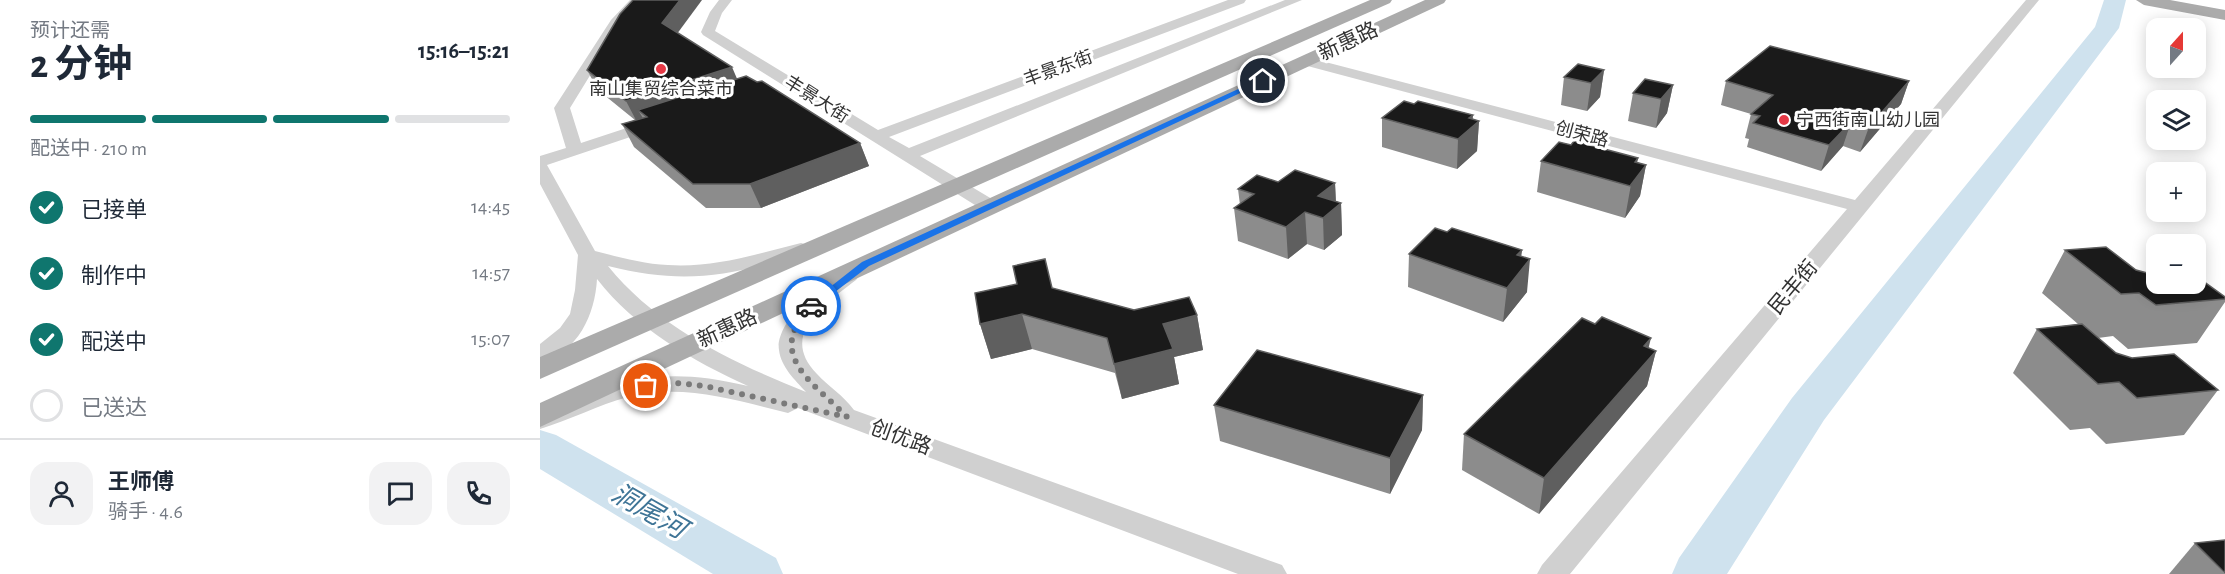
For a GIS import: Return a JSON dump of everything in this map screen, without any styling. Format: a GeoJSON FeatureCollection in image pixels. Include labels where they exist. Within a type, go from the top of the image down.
{"type":"FeatureCollection","features":[{"type":"Feature","properties":{"kind":"main road","name":"新惠路"},"geometry":{"type":"LineString","coordinates":[[540,369],[570,346],[652,319],[1384,0]]}},
{"type":"Feature","properties":{"kind":"main road","name":"新惠路"},"geometry":{"type":"LineString","coordinates":[[540,416],[609,389],[690,345],[1438,0]]}},
{"type":"Feature","properties":{"kind":"main road"},"geometry":{"type":"LineString","coordinates":[[2144,0],[2225,15]]}},
{"type":"Feature","properties":{"kind":"main road"},"geometry":{"type":"LineString","coordinates":[[2206,0],[2225,3]]}},
{"type":"Feature","properties":{"kind":"street"},"geometry":{"type":"LineString","coordinates":[[575,150],[562,108],[616,23],[637,0]]}},
{"type":"Feature","properties":{"kind":"street","name":"丰景大街"},"geometry":{"type":"LineString","coordinates":[[726,0],[716,12],[708,32],[990,206]]}},
{"type":"Feature","properties":{"kind":"street","name":"丰景东街"},"geometry":{"type":"LineString","coordinates":[[876,136],[1240,0]]}},
{"type":"Feature","properties":{"kind":"street"},"geometry":{"type":"LineString","coordinates":[[907,155],[1296,0]]}},
{"type":"Feature","properties":{"kind":"street","name":"民丰街"},"geometry":{"type":"LineString","coordinates":[[1552,574],[2033,0]]}},
{"type":"Feature","properties":{"kind":"street","name":"创荣路"},"geometry":{"type":"LineString","coordinates":[[1305,61],[1860,207]]}},
{"type":"Feature","properties":{"kind":"street"},"geometry":{"type":"LineString","coordinates":[[764,88],[786,80]]}},
{"type":"Feature","properties":{"kind":"street"},"geometry":{"type":"LineString","coordinates":[[540,162],[664,120]]}},
{"type":"Feature","properties":{"kind":"street","name":"创优路"},"geometry":{"type":"LineString","coordinates":[[540,167],[588,255],[615,287],[652,319],[690,345],[766,385],[847,417],[1272,574]]}},
{"type":"Feature","properties":{"kind":"street"},"geometry":{"type":"LineString","coordinates":[[540,355],[570,346],[584,307],[588,255],[655,270],[705,271],[734,267],[836,239]]}},
{"type":"Feature","properties":{"kind":"street"},"geometry":{"type":"LineString","coordinates":[[847,417],[794,362],[790,347],[793,331],[803,314],[819,298],[866,264]]}},
{"type":"Feature","properties":{"kind":"street"},"geometry":{"type":"LineString","coordinates":[[540,420],[609,389],[677,383],[704,386],[847,417]]}},
{"type":"Feature","properties":{"kind":"building"},"geometry":{"type":"Polygon","coordinates":[[[633,0],[680,0],[662,23],[732,67],[626,101],[587,70],[620,14],[633,0]]]}},
{"type":"Feature","properties":{"kind":"building"},"geometry":{"type":"Polygon","coordinates":[[[1770,46],[1909,81],[1869,127],[1851,122],[1829,145],[1753,123],[1760,116],[1751,114],[1773,95],[1726,81],[1770,46]]]}},
{"type":"Feature","properties":{"kind":"building"},"geometry":{"type":"Polygon","coordinates":[[[1578,64],[1604,70],[1591,83],[1564,77],[1578,64]]]}},
{"type":"Feature","properties":{"kind":"building"},"geometry":{"type":"Polygon","coordinates":[[[746,76],[757,82],[762,81],[860,143],[750,184],[693,184],[622,124],[647,117],[638,110],[746,76]]]}},
{"type":"Feature","properties":{"kind":"building"},"geometry":{"type":"Polygon","coordinates":[[[1645,79],[1673,85],[1661,99],[1633,93],[1645,79]]]}},
{"type":"Feature","properties":{"kind":"building"},"geometry":{"type":"Polygon","coordinates":[[[1404,101],[1414,104],[1418,101],[1473,115],[1469,118],[1479,121],[1458,139],[1382,118],[1404,101]]]}},
{"type":"Feature","properties":{"kind":"building"},"geometry":{"type":"Polygon","coordinates":[[[1574,141],[1638,158],[1635,162],[1646,165],[1630,186],[1541,161],[1559,142],[1571,145],[1574,141]]]}},
{"type":"Feature","properties":{"kind":"building"},"geometry":{"type":"Polygon","coordinates":[[[1295,170],[1335,183],[1318,196],[1341,203],[1323,218],[1305,212],[1286,227],[1234,208],[1254,194],[1238,189],[1257,175],[1278,182],[1295,170]]]}},
{"type":"Feature","properties":{"kind":"building"},"geometry":{"type":"Polygon","coordinates":[[[1435,228],[1447,232],[1452,228],[1522,250],[1517,255],[1530,259],[1507,288],[1409,254],[1435,228]]]}},
{"type":"Feature","properties":{"kind":"building"},"geometry":{"type":"Polygon","coordinates":[[[2106,247],[2136,270],[2146,273],[2146,294],[2206,294],[2206,283],[2225,299],[2156,305],[2139,293],[2121,294],[2065,250],[2106,247]]]}},
{"type":"Feature","properties":{"kind":"building"},"geometry":{"type":"Polygon","coordinates":[[[1045,259],[1052,288],[1134,310],[1189,297],[1197,315],[1163,324],[1173,349],[1114,364],[1107,338],[1022,314],[980,324],[975,293],[1017,284],[1013,266],[1045,259]]]}},
{"type":"Feature","properties":{"kind":"building"},"geometry":{"type":"Polygon","coordinates":[[[1602,317],[1651,338],[1644,346],[1656,351],[1544,478],[1464,434],[1582,318],[1595,324],[1602,317]]]}},
{"type":"Feature","properties":{"kind":"building"},"geometry":{"type":"Polygon","coordinates":[[[2082,324],[2116,353],[2132,358],[2174,354],[2218,390],[2137,398],[2119,382],[2098,384],[2037,329],[2082,324]]]}},
{"type":"Feature","properties":{"kind":"building"},"geometry":{"type":"Polygon","coordinates":[[[1257,350],[1423,395],[1390,458],[1214,405],[1257,350]]]}},
{"type":"Feature","properties":{"kind":"building"},"geometry":{"type":"Polygon","coordinates":[[[2225,540],[2225,573],[2195,543],[2225,540]]]}},
{"type":"Feature","properties":{"kind":"waterway"},"geometry":{"type":"LineString","coordinates":[[1698,574],[1808,409],[2107,28],[2115,0]]}},
{"type":"Feature","properties":{"kind":"waterway","name":"洞尾河"},"geometry":{"type":"LineString","coordinates":[[540,447],[757,574]]}},
{"type":"Feature","properties":{"kind":"way so far"},"geometry":{"type":"LineString","coordinates":[[646,386],[677,383],[704,386],[847,417],[794,362],[790,347],[793,331],[803,314],[811,306]]}},
{"type":"Feature","properties":{"kind":"place","name":"南山集贸综合菜市"},"geometry":{"type":"Point","coordinates":[661,69]}},
{"type":"Feature","properties":{"kind":"place","name":"宁西街南山幼儿园"},"geometry":{"type":"Point","coordinates":[1784,120]}},
{"type":"Feature","properties":{"kind":"route"},"geometry":{"type":"LineString","coordinates":[[811,306],[866,264],[1263,81]]}}]}
